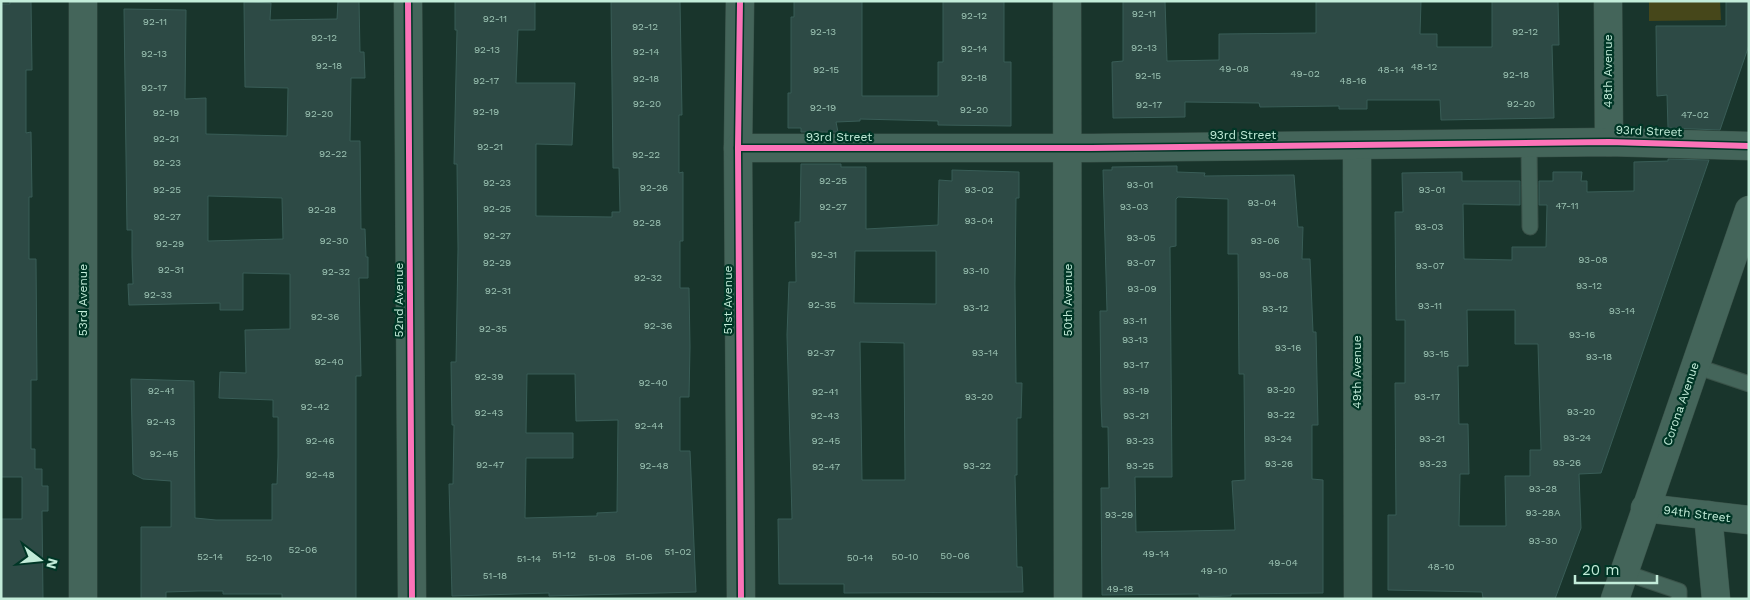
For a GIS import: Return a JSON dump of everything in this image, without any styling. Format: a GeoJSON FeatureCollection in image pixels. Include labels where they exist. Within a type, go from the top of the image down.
{"type":"FeatureCollection","features":[{"type":"Feature","properties":{"kind":"street","name":"53rd Avenue"},"geometry":{"type":"LineString","coordinates":[[83,1],[83,599]]}},
{"type":"Feature","properties":{"kind":"street","name":"52nd Avenue"},"geometry":{"type":"LineString","coordinates":[[408,1],[412,599]]}},
{"type":"Feature","properties":{"kind":"street","name":"51st Avenue"},"geometry":{"type":"LineString","coordinates":[[740,1],[738,148],[741,599]]}},
{"type":"Feature","properties":{"kind":"street","name":"50th Avenue"},"geometry":{"type":"LineString","coordinates":[[1067,1],[1068,599]]}},
{"type":"Feature","properties":{"kind":"street","name":"48th Avenue"},"geometry":{"type":"LineString","coordinates":[[1608,1],[1608,142]]}},
{"type":"Feature","properties":{"kind":"street","name":"93rd Street"},"geometry":{"type":"LineString","coordinates":[[738,148],[1068,148],[1608,142],[1749,146]]}},
{"type":"Feature","properties":{"kind":"street","name":"49th Avenue"},"geometry":{"type":"LineString","coordinates":[[1357,146],[1358,599]]}},
{"type":"Feature","properties":{"kind":"street","name":"Corona Avenue"},"geometry":{"type":"LineString","coordinates":[[1615,599],[1749,210]]}},
{"type":"Feature","properties":{"kind":"street","name":"94th Street"},"geometry":{"type":"LineString","coordinates":[[1645,508],[1749,520]]}},
{"type":"Feature","properties":{"kind":"street"},"geometry":{"type":"LineString","coordinates":[[1708,515],[1716,599]]}},
{"type":"Feature","properties":{"kind":"lane"},"geometry":{"type":"LineString","coordinates":[[1529,143],[1530,227]]}},
{"type":"Feature","properties":{"kind":"lane"},"geometry":{"type":"LineString","coordinates":[[1695,366],[1749,384]]}},
{"type":"Feature","properties":{"kind":"lane"},"geometry":{"type":"LineString","coordinates":[[1624,572],[1664,593],[1678,591],[1679,599]]}},
{"type":"Feature","properties":{"kind":"shaded area"},"geometry":{"type":"Polygon","coordinates":[[[1649,1],[1720,1],[1721,20],[1649,21],[1649,1]]]}},
{"type":"Feature","properties":{"kind":"building"},"geometry":{"type":"Polygon","coordinates":[[[10,1],[31,1],[32,70],[26,70],[26,133],[31,132],[32,197],[29,197],[29,259],[36,259],[37,380],[31,380],[31,449],[35,449],[35,469],[42,469],[42,486],[48,486],[48,511],[42,511],[43,599],[1,599],[1,519],[22,519],[22,477],[1,477],[1,4],[10,4],[10,1]]]}},
{"type":"Feature","properties":{"kind":"building"},"geometry":{"type":"Polygon","coordinates":[[[338,1],[359,1],[360,52],[364,52],[365,78],[351,78],[350,141],[360,141],[361,229],[365,229],[368,278],[359,278],[361,376],[356,376],[356,599],[282,599],[282,594],[223,594],[223,591],[166,592],[166,598],[141,598],[141,527],[171,527],[171,481],[143,479],[133,474],[131,379],[194,381],[195,518],[272,520],[272,484],[277,484],[278,457],[278,417],[273,417],[273,400],[219,398],[220,372],[246,373],[245,330],[290,329],[290,274],[243,273],[243,310],[220,310],[220,303],[129,305],[128,284],[133,284],[132,230],[127,230],[124,9],[186,10],[185,99],[206,98],[206,134],[287,136],[288,88],[245,87],[244,2],[271,3],[270,20],[337,19],[338,1]],[[208,196],[208,241],[283,239],[282,198],[208,196]]]}},
{"type":"Feature","properties":{"kind":"building"},"geometry":{"type":"Polygon","coordinates":[[[455,1],[535,1],[535,30],[518,30],[516,83],[575,83],[572,145],[536,144],[536,216],[612,217],[612,212],[620,212],[619,168],[613,168],[611,1],[680,1],[682,115],[679,115],[679,173],[683,172],[683,241],[680,241],[680,288],[689,288],[690,347],[689,397],[680,397],[680,451],[690,451],[696,592],[549,596],[549,593],[452,596],[449,484],[453,484],[454,425],[452,425],[451,362],[456,362],[458,249],[457,164],[454,164],[457,30],[455,30],[455,1]],[[527,374],[526,433],[573,433],[573,458],[526,458],[525,518],[597,516],[597,513],[617,512],[618,420],[576,421],[575,374],[527,374]]]}},
{"type":"Feature","properties":{"kind":"building"},"geometry":{"type":"Polygon","coordinates":[[[794,1],[862,1],[862,96],[938,96],[938,62],[943,62],[943,1],[1004,1],[1004,62],[1011,62],[1011,126],[938,125],[938,121],[860,119],[860,121],[836,122],[838,132],[801,132],[801,128],[788,128],[788,93],[791,93],[791,17],[794,17],[794,1]]]}},
{"type":"Feature","properties":{"kind":"building"},"geometry":{"type":"Polygon","coordinates":[[[1123,1],[1165,1],[1167,61],[1219,60],[1219,34],[1316,33],[1316,1],[1421,1],[1420,34],[1437,34],[1437,47],[1492,47],[1492,1],[1558,1],[1559,45],[1552,45],[1554,118],[1441,120],[1440,100],[1367,100],[1367,109],[1339,109],[1339,106],[1260,107],[1259,103],[1185,102],[1185,117],[1113,118],[1112,62],[1123,61],[1123,1]]]}},
{"type":"Feature","properties":{"kind":"building"},"geometry":{"type":"Polygon","coordinates":[[[1726,1],[1749,1],[1749,45],[1720,130],[1668,128],[1667,95],[1657,96],[1656,26],[1726,26],[1726,1]]]}},
{"type":"Feature","properties":{"kind":"building"},"geometry":{"type":"Polygon","coordinates":[[[1668,159],[1709,160],[1601,473],[1579,474],[1581,528],[1555,599],[1493,599],[1483,598],[1482,592],[1388,590],[1388,515],[1396,515],[1395,383],[1405,383],[1405,320],[1396,320],[1395,212],[1403,212],[1402,173],[1462,172],[1462,181],[1520,181],[1520,205],[1463,204],[1464,259],[1512,260],[1512,247],[1546,247],[1547,205],[1539,205],[1539,181],[1553,181],[1553,172],[1582,172],[1581,181],[1587,181],[1587,192],[1634,191],[1634,162],[1668,161],[1668,159]],[[1467,310],[1468,366],[1458,366],[1459,424],[1468,424],[1469,474],[1460,474],[1459,526],[1506,526],[1505,476],[1530,476],[1530,450],[1541,450],[1538,344],[1515,344],[1515,310],[1467,310]]]}},
{"type":"Feature","properties":{"kind":"building"},"geometry":{"type":"Polygon","coordinates":[[[801,164],[841,164],[841,167],[866,167],[866,229],[938,225],[939,180],[952,181],[952,170],[1019,172],[1019,198],[1016,198],[1016,383],[1022,383],[1021,418],[1017,418],[1017,475],[1015,475],[1017,567],[1022,567],[1023,592],[844,593],[844,584],[779,584],[778,519],[792,519],[787,335],[789,282],[796,282],[795,222],[800,222],[801,164]],[[855,251],[854,303],[936,304],[936,251],[855,251]],[[860,342],[862,480],[905,480],[904,343],[860,342]]]}},
{"type":"Feature","properties":{"kind":"building"},"geometry":{"type":"Polygon","coordinates":[[[1177,166],[1177,172],[1205,173],[1204,176],[1294,175],[1298,227],[1303,227],[1302,259],[1310,259],[1313,332],[1316,332],[1318,425],[1312,425],[1312,479],[1323,480],[1323,593],[1231,594],[1231,596],[1199,597],[1199,594],[1102,595],[1101,488],[1109,488],[1108,427],[1102,427],[1101,403],[1100,311],[1107,311],[1103,170],[1112,170],[1112,167],[1177,166]],[[1178,197],[1176,199],[1176,246],[1170,247],[1172,477],[1135,477],[1136,532],[1235,530],[1232,481],[1245,480],[1244,374],[1239,374],[1238,254],[1228,254],[1228,199],[1178,197]]]}},
{"type":"Feature","properties":{"kind":"cycle path"},"geometry":{"type":"LineString","coordinates":[[408,1],[412,599]]}},
{"type":"Feature","properties":{"kind":"cycle path"},"geometry":{"type":"LineString","coordinates":[[740,1],[738,148],[741,599]]}},
{"type":"Feature","properties":{"kind":"cycle path"},"geometry":{"type":"LineString","coordinates":[[738,148],[1091,148],[1609,142],[1749,146]]}}]}
